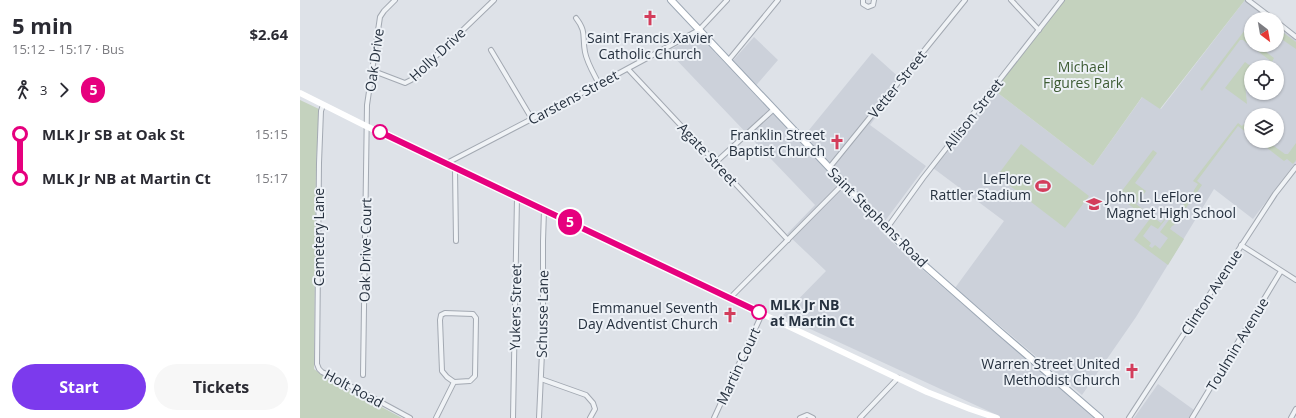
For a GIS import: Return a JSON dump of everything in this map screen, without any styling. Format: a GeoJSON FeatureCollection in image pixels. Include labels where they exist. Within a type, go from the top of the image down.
{"type":"FeatureCollection","features":[{"type":"Feature","properties":{"kind":"main road","name":"Saint Stephens Road"},"geometry":{"type":"LineString","coordinates":[[671,0],[907,250],[1100,418]]}},
{"type":"Feature","properties":{"kind":"main road"},"geometry":{"type":"LineString","coordinates":[[300,93],[366,126],[447,163],[898,378],[928,392],[994,418]]}},
{"type":"Feature","properties":{"kind":"street","name":"Oak Drive"},"geometry":{"type":"LineString","coordinates":[[366,126],[367,105],[380,17],[384,10],[395,0]]}},
{"type":"Feature","properties":{"kind":"street","name":"Holly Drive"},"geometry":{"type":"LineString","coordinates":[[372,70],[405,83],[411,80],[494,0]]}},
{"type":"Feature","properties":{"kind":"street","name":"Carstens Street"},"geometry":{"type":"LineString","coordinates":[[447,163],[628,69],[699,30],[727,0]]}},
{"type":"Feature","properties":{"kind":"street"},"geometry":{"type":"LineString","coordinates":[[728,61],[778,0]]}},
{"type":"Feature","properties":{"kind":"street"},"geometry":{"type":"LineString","coordinates":[[863,0],[863,4],[868,7],[873,6],[874,0]]}},
{"type":"Feature","properties":{"kind":"street","name":"Vetter Street"},"geometry":{"type":"LineString","coordinates":[[829,168],[964,0]]}},
{"type":"Feature","properties":{"kind":"street"},"geometry":{"type":"LineString","coordinates":[[1011,0],[1039,30]]}},
{"type":"Feature","properties":{"kind":"street","name":"Allison Street"},"geometry":{"type":"LineString","coordinates":[[887,228],[923,178],[1062,0]]}},
{"type":"Feature","properties":{"kind":"street"},"geometry":{"type":"LineString","coordinates":[[1248,0],[1264,12]]}},
{"type":"Feature","properties":{"kind":"street"},"geometry":{"type":"LineString","coordinates":[[576,18],[584,31],[585,52],[599,84]]}},
{"type":"Feature","properties":{"kind":"street"},"geometry":{"type":"LineString","coordinates":[[1284,28],[1296,37]]}},
{"type":"Feature","properties":{"kind":"street"},"geometry":{"type":"LineString","coordinates":[[491,50],[532,119]]}},
{"type":"Feature","properties":{"kind":"street","name":"Agate Street"},"geometry":{"type":"LineString","coordinates":[[628,69],[788,240]]}},
{"type":"Feature","properties":{"kind":"street","name":"Cemetery Lane"},"geometry":{"type":"LineString","coordinates":[[319,369],[317,364],[319,164],[321,111],[323,105]]}},
{"type":"Feature","properties":{"kind":"street"},"geometry":{"type":"LineString","coordinates":[[715,163],[774,109]]}},
{"type":"Feature","properties":{"kind":"street","name":"Oak Drive Court"},"geometry":{"type":"LineString","coordinates":[[363,375],[366,126]]}},
{"type":"Feature","properties":{"kind":"street"},"geometry":{"type":"LineString","coordinates":[[455,167],[456,241]]}},
{"type":"Feature","properties":{"kind":"street","name":"Clinton Avenue"},"geometry":{"type":"LineString","coordinates":[[1129,418],[1275,194],[1296,167]]}},
{"type":"Feature","properties":{"kind":"street"},"geometry":{"type":"LineString","coordinates":[[730,298],[844,183]]}},
{"type":"Feature","properties":{"kind":"street","name":"Yukers Street"},"geometry":{"type":"LineString","coordinates":[[513,418],[517,197]]}},
{"type":"Feature","properties":{"kind":"street","name":"Schusse Lane"},"geometry":{"type":"LineString","coordinates":[[539,418],[542,331],[542,241],[544,210]]}},
{"type":"Feature","properties":{"kind":"street"},"geometry":{"type":"LineString","coordinates":[[1242,245],[1296,280]]}},
{"type":"Feature","properties":{"kind":"street","name":"Toulmin Avenue"},"geometry":{"type":"LineString","coordinates":[[1192,418],[1281,271]]}},
{"type":"Feature","properties":{"kind":"street"},"geometry":{"type":"LineString","coordinates":[[473,314],[476,318],[475,376],[470,381],[454,382],[442,371],[441,315],[473,314]]}},
{"type":"Feature","properties":{"kind":"street","name":"Martin Court"},"geometry":{"type":"LineString","coordinates":[[714,418],[762,314]]}},
{"type":"Feature","properties":{"kind":"street","name":"Holt Road"},"geometry":{"type":"LineString","coordinates":[[319,369],[322,372],[410,418]]}},
{"type":"Feature","properties":{"kind":"street"},"geometry":{"type":"LineString","coordinates":[[860,418],[898,378]]}},
{"type":"Feature","properties":{"kind":"street"},"geometry":{"type":"LineString","coordinates":[[541,379],[586,395],[593,403],[594,409],[590,418]]}},
{"type":"Feature","properties":{"kind":"street"},"geometry":{"type":"LineString","coordinates":[[436,418],[454,382]]}},
{"type":"Feature","properties":{"kind":"street"},"geometry":{"type":"LineString","coordinates":[[1290,418],[1296,410]]}},
{"type":"Feature","properties":{"kind":"street"},"geometry":{"type":"LineString","coordinates":[[800,418],[807,415],[813,418]]}},
{"type":"Feature","properties":{"kind":"shaded area","name":"John L. LeFlore Magnet High School"},"geometry":{"type":"Polygon","coordinates":[[[1245,0],[1261,12],[1244,12],[1244,52],[1284,52],[1284,29],[1296,38],[1296,162],[1253,219],[1214,189],[1136,317],[1082,395],[955,288],[1004,221],[933,168],[994,90],[1093,166],[1143,96],[1161,109],[1245,0]]]}},
{"type":"Feature","properties":{"kind":"shaded area"},"geometry":{"type":"Polygon","coordinates":[[[698,35],[728,66],[754,37],[778,60],[752,90],[800,141],[872,53],[903,81],[870,125],[926,166],[879,229],[909,258],[1095,418],[996,418],[997,415],[782,316],[826,271],[787,234],[815,205],[668,51],[698,35]]]}},
{"type":"Feature","properties":{"kind":"shaded area"},"geometry":{"type":"Polygon","coordinates":[[[1158,384],[1194,410],[1189,418],[1134,418],[1158,384]]]}},
{"type":"Feature","properties":{"kind":"green space","name":"Michael Figures Park"},"geometry":{"type":"Polygon","coordinates":[[[1063,0],[1245,0],[1160,109],[1142,97],[1093,166],[994,90],[1063,0]]]}},
{"type":"Feature","properties":{"kind":"green space"},"geometry":{"type":"Polygon","coordinates":[[[1244,31],[1244,41],[1240,40],[1202,91],[1200,89],[1244,31]]]}},
{"type":"Feature","properties":{"kind":"green space"},"geometry":{"type":"Polygon","coordinates":[[[1284,33],[1296,42],[1296,49],[1284,41],[1284,33]]]}},
{"type":"Feature","properties":{"kind":"green space"},"geometry":{"type":"Polygon","coordinates":[[[1259,52],[1266,52],[1274,58],[1273,60],[1269,60],[1259,52]]]}},
{"type":"Feature","properties":{"kind":"green space"},"geometry":{"type":"Polygon","coordinates":[[[1244,63],[1244,100],[1247,100],[1247,104],[1225,88],[1244,63]]]}},
{"type":"Feature","properties":{"kind":"green space"},"geometry":{"type":"Polygon","coordinates":[[[300,100],[319,109],[316,166],[314,369],[322,375],[402,418],[300,418],[300,100]]]}},
{"type":"Feature","properties":{"kind":"green space"},"geometry":{"type":"Polygon","coordinates":[[[1238,123],[1242,126],[1244,124],[1244,131],[1238,126],[1197,181],[1202,185],[1170,229],[1184,239],[1168,265],[1134,240],[1149,220],[1118,196],[1153,150],[1157,153],[1135,183],[1146,191],[1136,204],[1161,223],[1172,211],[1158,229],[1151,225],[1143,236],[1151,243],[1149,246],[1152,248],[1155,245],[1160,249],[1168,238],[1160,232],[1174,213],[1176,214],[1194,191],[1198,184],[1193,181],[1238,123]]]}},
{"type":"Feature","properties":{"kind":"green space"},"geometry":{"type":"Polygon","coordinates":[[[1296,143],[1296,160],[1293,164],[1287,159],[1284,161],[1267,148],[1277,148],[1285,154],[1288,154],[1296,143]]]}},
{"type":"Feature","properties":{"kind":"green space","name":"LeFlore Rattler Stadium"},"geometry":{"type":"Polygon","coordinates":[[[1021,144],[1089,196],[1065,228],[997,176],[1021,144]]]}},
{"type":"Feature","properties":{"kind":"bus line","name":"5"},"geometry":{"type":"LineString","coordinates":[[380,132],[759,312]]}},
{"type":"Feature","properties":{"kind":"place","name":"Saint Francis Xavier Catholic Church"},"geometry":{"type":"Point","coordinates":[650,18]}},
{"type":"Feature","properties":{"kind":"place","name":"Franklin Street Baptist Church"},"geometry":{"type":"Point","coordinates":[837,142]}},
{"type":"Feature","properties":{"kind":"place","name":"LeFlore Rattler Stadium"},"geometry":{"type":"Point","coordinates":[1043,186]}},
{"type":"Feature","properties":{"kind":"place","name":"John L. LeFlore Magnet High School"},"geometry":{"type":"Point","coordinates":[1094,204]}},
{"type":"Feature","properties":{"kind":"place","name":"MLK Jr NB at Martin Ct"},"geometry":{"type":"Point","coordinates":[759,312]}},
{"type":"Feature","properties":{"kind":"place","name":"Emmanuel Seventh Day Adventist Church"},"geometry":{"type":"Point","coordinates":[730,315]}},
{"type":"Feature","properties":{"kind":"place","name":"Warren Street United Methodist Church"},"geometry":{"type":"Point","coordinates":[1132,371]}}]}
